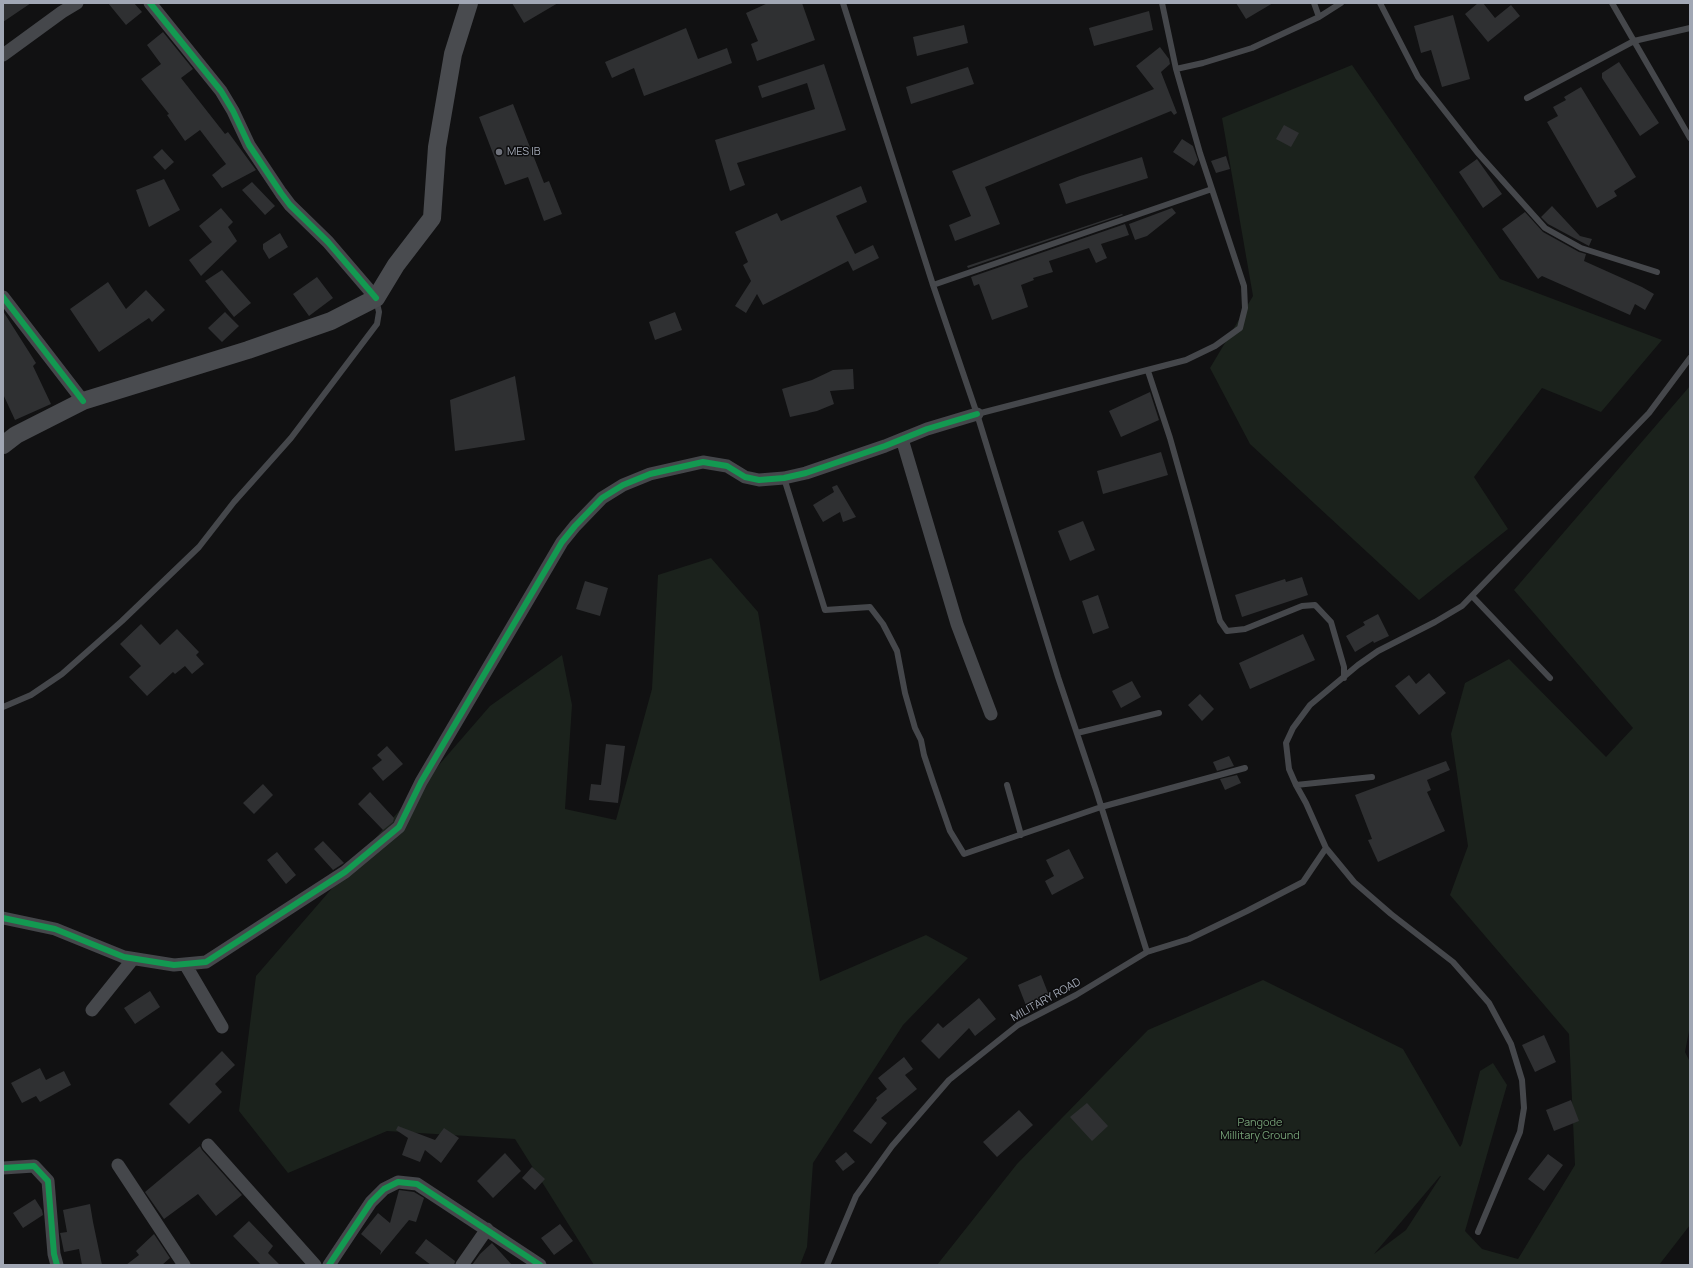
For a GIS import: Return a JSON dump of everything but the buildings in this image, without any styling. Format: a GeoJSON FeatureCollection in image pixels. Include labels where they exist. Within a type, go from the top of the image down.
{"type":"FeatureCollection","features":[{"type":"Feature","properties":{"kind":"main road"},"geometry":{"type":"LineString","coordinates":[[3,445],[16,435],[83,401],[248,350],[331,321],[376,298],[396,265],[432,218],[437,147],[453,54],[469,3]]}},
{"type":"Feature","properties":{"kind":"street"},"geometry":{"type":"LineString","coordinates":[[3,55],[62,12],[77,3]]}},
{"type":"Feature","properties":{"kind":"street"},"geometry":{"type":"LineString","coordinates":[[150,3],[221,90],[249,145],[290,205],[328,242],[376,298]]}},
{"type":"Feature","properties":{"kind":"street"},"geometry":{"type":"LineString","coordinates":[[3,297],[83,401]]}},
{"type":"Feature","properties":{"kind":"street"},"geometry":{"type":"LineString","coordinates":[[3,918],[55,929],[124,957],[174,965],[206,962],[345,872],[399,826],[421,782],[562,542],[602,498],[623,485],[650,474],[703,462],[727,466],[744,477],[759,480],[784,478],[806,473],[928,429],[977,414]]}},
{"type":"Feature","properties":{"kind":"street"},"geometry":{"type":"LineString","coordinates":[[902,439],[957,624],[990,714]]}},
{"type":"Feature","properties":{"kind":"street"},"geometry":{"type":"LineString","coordinates":[[92,1010],[133,958]]}},
{"type":"Feature","properties":{"kind":"street"},"geometry":{"type":"LineString","coordinates":[[185,964],[222,1026]]}},
{"type":"Feature","properties":{"kind":"street"},"geometry":{"type":"LineString","coordinates":[[208,1145],[315,1265]]}},
{"type":"Feature","properties":{"kind":"street"},"geometry":{"type":"LineString","coordinates":[[118,1165],[184,1265]]}},
{"type":"Feature","properties":{"kind":"street"},"geometry":{"type":"LineString","coordinates":[[3,1168],[34,1166],[48,1181],[54,1254],[57,1265]]}},
{"type":"Feature","properties":{"kind":"street"},"geometry":{"type":"LineString","coordinates":[[329,1265],[371,1202],[384,1189],[398,1182],[418,1184],[487,1228],[540,1265]]}},
{"type":"Feature","properties":{"kind":"street"},"geometry":{"type":"LineString","coordinates":[[462,1265],[487,1228]]}},
{"type":"Feature","properties":{"kind":"lane"},"geometry":{"type":"LineString","coordinates":[[843,3],[933,285],[977,414],[1058,677],[1147,952]]}},
{"type":"Feature","properties":{"kind":"lane"},"geometry":{"type":"LineString","coordinates":[[977,414],[1186,360],[1215,346],[1240,328],[1245,308],[1244,286],[1200,153],[1176,69],[1162,3]]}},
{"type":"Feature","properties":{"kind":"lane"},"geometry":{"type":"LineString","coordinates":[[1314,3],[1319,17]]}},
{"type":"Feature","properties":{"kind":"lane"},"geometry":{"type":"LineString","coordinates":[[1176,69],[1203,63],[1252,48],[1319,17],[1341,3]]}},
{"type":"Feature","properties":{"kind":"lane"},"geometry":{"type":"LineString","coordinates":[[1380,3],[1418,77],[1477,152],[1545,228],[1582,248],[1657,272]]}},
{"type":"Feature","properties":{"kind":"lane"},"geometry":{"type":"LineString","coordinates":[[1612,3],[1690,138]]}},
{"type":"Feature","properties":{"kind":"lane"},"geometry":{"type":"LineString","coordinates":[[1527,98],[1634,41],[1690,28]]}},
{"type":"Feature","properties":{"kind":"lane"},"geometry":{"type":"LineString","coordinates":[[933,285],[1212,190]]}},
{"type":"Feature","properties":{"kind":"lane"},"geometry":{"type":"LineString","coordinates":[[3,707],[31,694],[62,674],[122,621],[199,547],[234,502],[292,438],[377,324],[379,312],[376,298]]}},
{"type":"Feature","properties":{"kind":"lane"},"geometry":{"type":"LineString","coordinates":[[1478,1232],[1520,1132],[1524,1108],[1522,1080],[1511,1044],[1488,1003],[1453,962],[1391,914],[1354,882],[1326,848],[1289,769],[1286,743],[1293,728],[1310,705],[1358,665],[1378,651],[1450,614],[1462,606],[1649,413],[1690,358]]}},
{"type":"Feature","properties":{"kind":"lane"},"geometry":{"type":"LineString","coordinates":[[1148,371],[1170,438],[1220,621],[1227,631],[1245,629],[1302,606],[1315,605],[1331,622],[1344,667],[1344,678]]}},
{"type":"Feature","properties":{"kind":"lane"},"geometry":{"type":"LineString","coordinates":[[784,478],[825,610],[870,606],[883,624],[897,650],[905,693],[915,728],[921,740],[924,755],[950,831],[964,854],[1101,807],[1244,768]]}},
{"type":"Feature","properties":{"kind":"lane"},"geometry":{"type":"LineString","coordinates":[[1472,596],[1550,678]]}},
{"type":"Feature","properties":{"kind":"lane"},"geometry":{"type":"LineString","coordinates":[[1077,733],[1159,713]]}},
{"type":"Feature","properties":{"kind":"lane"},"geometry":{"type":"LineString","coordinates":[[1296,786],[1372,778]]}},
{"type":"Feature","properties":{"kind":"lane"},"geometry":{"type":"LineString","coordinates":[[1007,785],[1021,835]]}},
{"type":"Feature","properties":{"kind":"lane","name":"MILITARY ROAD"},"geometry":{"type":"LineString","coordinates":[[827,1265],[856,1196],[892,1146],[949,1080],[1018,1025],[1076,995],[1147,952],[1189,939],[1303,882],[1326,848]]}},
{"type":"Feature","properties":{"kind":"green space"},"geometry":{"type":"Polygon","coordinates":[[[1352,65],[1500,279],[1662,340],[1601,412],[1542,388],[1474,477],[1508,529],[1419,600],[1250,444],[1210,368],[1253,296],[1222,118],[1352,65]]]}},
{"type":"Feature","properties":{"kind":"green space","name":"Pangode Millitary Ground"},"geometry":{"type":"Polygon","coordinates":[[[1690,386],[1690,1026],[1685,1052],[1690,1062],[1690,1225],[1659,1265],[937,1265],[1017,1164],[1148,1030],[1263,980],[1403,1049],[1460,1147],[1480,1071],[1493,1063],[1507,1085],[1465,1231],[1482,1249],[1518,1259],[1575,1165],[1569,1034],[1450,895],[1468,846],[1451,734],[1465,683],[1509,659],[1606,757],[1633,728],[1514,590],[1690,386]],[[1441,1176],[1374,1254],[1406,1230],[1441,1176]]]}},
{"type":"Feature","properties":{"kind":"green space"},"geometry":{"type":"Polygon","coordinates":[[[711,558],[758,612],[820,981],[926,935],[968,958],[903,1025],[813,1163],[807,1247],[800,1265],[594,1265],[515,1139],[387,1131],[288,1173],[239,1111],[256,976],[490,706],[562,655],[572,705],[565,809],[616,820],[652,689],[658,575],[711,558]]]}},
{"type":"Feature","properties":{"kind":"cycle path"},"geometry":{"type":"LineString","coordinates":[[150,3],[221,91],[233,111],[249,145],[290,205],[328,242],[376,298]]}},
{"type":"Feature","properties":{"kind":"cycle path"},"geometry":{"type":"LineString","coordinates":[[3,297],[83,401]]}},
{"type":"Feature","properties":{"kind":"cycle path"},"geometry":{"type":"LineString","coordinates":[[3,918],[55,929],[124,957],[174,965],[206,962],[345,872],[399,827],[421,782],[562,542],[602,498],[623,485],[650,474],[703,462],[727,466],[745,477],[759,480],[784,478],[806,473],[885,446],[927,429],[977,414]]}},
{"type":"Feature","properties":{"kind":"cycle path"},"geometry":{"type":"LineString","coordinates":[[3,1168],[34,1166],[48,1181],[54,1254],[57,1265]]}},
{"type":"Feature","properties":{"kind":"cycle path"},"geometry":{"type":"LineString","coordinates":[[329,1265],[371,1202],[384,1189],[398,1182],[417,1184],[540,1265]]}},
{"type":"Feature","properties":{"kind":"place","name":"MES IB"},"geometry":{"type":"Point","coordinates":[499,152]}}]}
